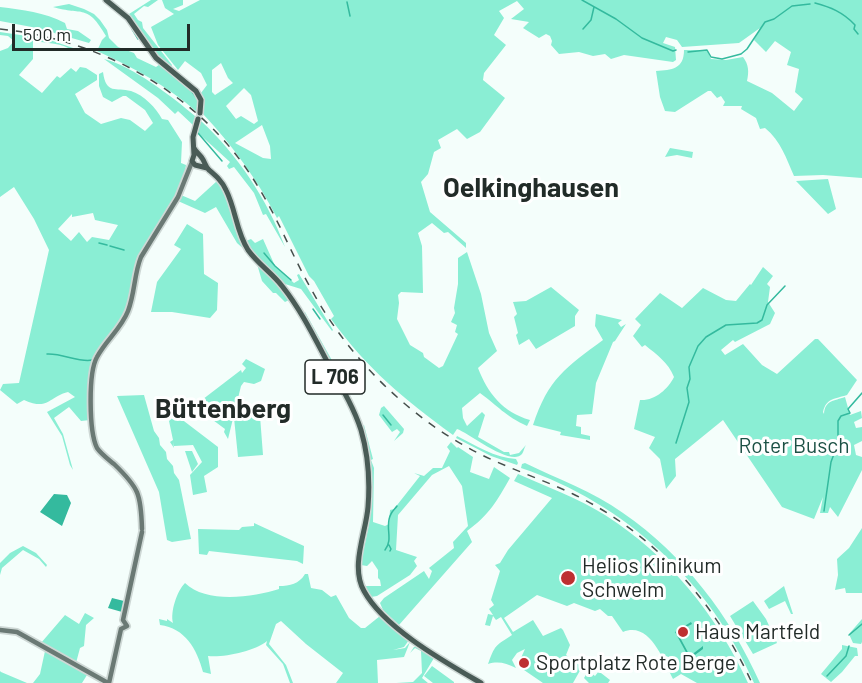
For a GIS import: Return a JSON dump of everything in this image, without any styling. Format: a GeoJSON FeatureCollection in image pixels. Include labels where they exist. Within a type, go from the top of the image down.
{"type":"FeatureCollection","features":[{"type":"Feature","properties":{"kind":"main road"},"geometry":{"type":"LineString","coordinates":[[106,0],[128,18],[156,58],[196,91],[201,100],[193,136],[197,161]]}},
{"type":"Feature","properties":{"kind":"main road","name":"L 706"},"geometry":{"type":"LineString","coordinates":[[197,161],[219,178],[225,188],[244,243],[255,258],[280,283],[291,299],[334,373],[359,424],[365,451],[368,485],[367,515],[359,564],[362,588],[375,607],[398,628],[420,645],[481,683]]}},
{"type":"Feature","properties":{"kind":"street"},"geometry":{"type":"LineString","coordinates":[[0,630],[17,632],[108,683],[121,629],[127,626],[123,620],[142,531],[140,501],[136,487],[101,453],[96,445],[90,396],[96,358],[117,331],[127,313],[140,261],[178,197],[187,172],[197,161]]}},
{"type":"Feature","properties":{"kind":"green space"},"geometry":{"type":"Polygon","coordinates":[[[151,0],[158,0],[148,7],[144,6],[134,14],[172,65],[171,68],[150,48],[129,14],[151,0]]]}},
{"type":"Feature","properties":{"kind":"green space"},"geometry":{"type":"Polygon","coordinates":[[[162,0],[183,0],[183,5],[173,9],[179,11],[200,0],[862,0],[862,178],[823,175],[794,176],[786,156],[771,133],[765,128],[760,129],[756,118],[741,109],[742,106],[723,106],[725,102],[721,96],[717,98],[711,91],[675,112],[665,111],[660,97],[656,71],[672,69],[679,65],[684,50],[707,50],[711,59],[726,60],[743,57],[748,69],[747,81],[772,93],[794,111],[803,99],[795,92],[799,69],[787,65],[791,52],[775,41],[766,52],[754,40],[760,28],[739,43],[682,47],[677,40],[666,37],[663,43],[675,47],[676,60],[673,62],[624,55],[611,59],[605,54],[593,56],[579,52],[559,54],[551,45],[550,36],[546,34],[539,38],[523,28],[529,22],[511,19],[524,9],[517,1],[499,11],[504,18],[494,35],[506,45],[484,73],[483,80],[505,98],[480,132],[467,139],[457,129],[438,140],[441,148],[434,152],[428,174],[421,182],[430,212],[466,243],[466,248],[448,232],[444,233],[432,223],[418,233],[422,246],[423,293],[401,292],[398,295],[397,319],[410,345],[423,353],[424,357],[439,368],[443,366],[458,334],[455,332],[457,325],[451,322],[455,313],[458,258],[467,252],[481,294],[489,333],[497,351],[478,368],[492,394],[504,407],[530,420],[527,426],[519,422],[480,393],[462,408],[463,418],[467,426],[482,412],[485,415],[478,437],[504,452],[509,452],[510,455],[519,453],[526,445],[522,454],[517,457],[509,456],[457,429],[453,435],[387,382],[331,319],[334,316],[309,276],[279,216],[277,218],[253,176],[203,114],[201,93],[207,85],[201,73],[185,61],[178,70],[158,45],[151,27],[174,14],[165,8],[162,0]],[[221,63],[212,70],[212,92],[215,95],[233,83],[221,63]],[[244,88],[226,106],[236,119],[241,116],[254,124],[258,121],[251,95],[244,88]],[[262,125],[235,143],[263,158],[271,159],[270,146],[262,125]]]}},
{"type":"Feature","properties":{"kind":"green space"},"geometry":{"type":"Polygon","coordinates":[[[69,4],[94,14],[107,30],[109,38],[118,47],[134,53],[137,58],[156,67],[160,64],[193,91],[198,97],[197,112],[149,78],[97,51],[106,36],[94,19],[84,12],[53,7],[69,4]]]}},
{"type":"Feature","properties":{"kind":"green space"},"geometry":{"type":"Polygon","coordinates":[[[0,7],[49,16],[65,23],[67,29],[78,31],[91,40],[89,43],[37,28],[0,21],[0,7]]]}},
{"type":"Feature","properties":{"kind":"green space"},"geometry":{"type":"Polygon","coordinates":[[[0,32],[47,39],[76,49],[73,51],[59,45],[33,41],[33,59],[19,75],[42,93],[57,76],[60,78],[71,68],[76,72],[80,67],[86,68],[97,75],[97,80],[75,94],[85,113],[101,124],[121,118],[130,120],[145,131],[153,123],[145,110],[126,96],[112,102],[103,97],[99,86],[99,74],[103,72],[109,87],[136,93],[149,102],[162,119],[168,120],[182,142],[181,163],[186,165],[176,197],[142,252],[125,314],[95,357],[90,420],[81,421],[69,407],[54,418],[63,434],[73,470],[62,436],[47,412],[75,397],[68,392],[44,404],[24,400],[17,404],[0,390],[3,384],[19,383],[49,250],[34,219],[14,187],[0,197],[0,51],[8,48],[14,41],[8,36],[0,35],[0,32]],[[93,213],[72,217],[72,214],[58,229],[71,241],[79,232],[87,242],[92,237],[109,240],[118,225],[95,220],[93,213]]]}},
{"type":"Feature","properties":{"kind":"green space"},"geometry":{"type":"Polygon","coordinates":[[[104,59],[127,68],[164,92],[195,116],[193,125],[178,111],[175,114],[158,98],[104,59]]]}},
{"type":"Feature","properties":{"kind":"green space"},"geometry":{"type":"Polygon","coordinates":[[[201,121],[227,148],[250,179],[270,212],[285,247],[266,214],[263,215],[254,193],[234,167],[229,169],[227,166],[230,162],[197,132],[201,121]]]}},
{"type":"Feature","properties":{"kind":"green space"},"geometry":{"type":"Polygon","coordinates":[[[670,148],[693,152],[692,158],[677,155],[665,157],[670,148]]]}},
{"type":"Feature","properties":{"kind":"green space"},"geometry":{"type":"Polygon","coordinates":[[[828,179],[836,209],[828,214],[796,181],[828,179]]]}},
{"type":"Feature","properties":{"kind":"green space"},"geometry":{"type":"Polygon","coordinates":[[[217,181],[226,198],[246,251],[237,243],[216,207],[205,213],[178,201],[181,195],[195,201],[217,181]]]}},
{"type":"Feature","properties":{"kind":"green space"},"geometry":{"type":"Polygon","coordinates":[[[187,224],[203,234],[204,274],[218,283],[217,310],[210,318],[172,312],[151,312],[157,282],[181,249],[174,245],[187,224]]]}},
{"type":"Feature","properties":{"kind":"green space"},"geometry":{"type":"Polygon","coordinates":[[[251,239],[255,243],[263,239],[275,266],[294,283],[299,280],[297,275],[299,274],[332,331],[301,289],[285,284],[256,256],[246,241],[251,239]]]}},
{"type":"Feature","properties":{"kind":"green space"},"geometry":{"type":"Polygon","coordinates":[[[257,264],[275,281],[289,300],[285,302],[262,281],[257,264]]]}},
{"type":"Feature","properties":{"kind":"green space","name":"Roter Busch"},"geometry":{"type":"Polygon","coordinates":[[[763,267],[773,276],[767,284],[770,287],[768,302],[775,313],[770,324],[735,342],[733,340],[721,350],[725,355],[743,344],[762,365],[777,374],[815,339],[818,339],[857,380],[847,395],[835,398],[826,404],[823,412],[824,414],[826,406],[831,402],[845,397],[850,415],[861,411],[862,418],[854,422],[856,428],[862,427],[862,441],[854,445],[856,455],[862,457],[862,470],[838,517],[830,507],[828,513],[820,513],[823,497],[814,519],[782,507],[723,420],[675,459],[676,476],[666,489],[660,459],[649,448],[655,437],[634,429],[640,400],[651,399],[660,393],[674,377],[662,359],[645,345],[642,347],[633,336],[641,325],[635,319],[660,293],[682,308],[703,288],[726,300],[736,301],[763,267]]]}},
{"type":"Feature","properties":{"kind":"green space"},"geometry":{"type":"Polygon","coordinates":[[[551,287],[579,310],[575,316],[575,326],[536,349],[529,339],[519,345],[514,317],[517,314],[513,302],[526,301],[551,287]]]}},
{"type":"Feature","properties":{"kind":"green space"},"geometry":{"type":"Polygon","coordinates":[[[305,312],[339,373],[343,379],[346,379],[345,382],[341,381],[303,314],[305,312]]]}},
{"type":"Feature","properties":{"kind":"green space"},"geometry":{"type":"Polygon","coordinates":[[[596,314],[622,320],[618,323],[621,327],[626,324],[613,342],[596,383],[592,414],[577,415],[576,426],[581,427],[581,434],[590,436],[590,440],[560,435],[561,432],[533,425],[545,396],[560,375],[603,340],[595,326],[596,314]]]}},
{"type":"Feature","properties":{"kind":"green space"},"geometry":{"type":"Polygon","coordinates":[[[246,359],[265,369],[261,381],[254,384],[244,382],[241,386],[228,439],[224,432],[225,429],[194,406],[241,370],[242,373],[246,368],[242,364],[246,359]]]}},
{"type":"Feature","properties":{"kind":"green space"},"geometry":{"type":"Polygon","coordinates":[[[144,395],[154,431],[179,480],[191,539],[172,542],[167,540],[159,492],[117,396],[144,395]]]}},
{"type":"Feature","properties":{"kind":"green space"},"geometry":{"type":"Polygon","coordinates":[[[384,406],[404,429],[394,441],[400,432],[397,429],[392,432],[379,415],[384,406]]]}},
{"type":"Feature","properties":{"kind":"green space"},"geometry":{"type":"Polygon","coordinates":[[[176,415],[218,447],[218,467],[204,476],[207,492],[193,495],[190,475],[202,462],[193,445],[174,446],[173,442],[174,448],[170,442],[173,440],[169,421],[176,415]]]}},
{"type":"Feature","properties":{"kind":"green space"},"geometry":{"type":"Polygon","coordinates":[[[260,416],[263,455],[238,457],[234,418],[260,416]]]}},
{"type":"Feature","properties":{"kind":"green space"},"geometry":{"type":"Polygon","coordinates":[[[364,425],[374,468],[373,522],[385,526],[389,524],[390,510],[394,509],[420,476],[414,473],[424,476],[433,468],[442,468],[450,451],[447,447],[451,442],[473,457],[470,472],[489,479],[494,467],[510,478],[492,507],[467,531],[472,542],[399,625],[383,610],[380,603],[424,571],[429,579],[432,571],[429,568],[454,548],[453,542],[468,526],[462,486],[449,466],[432,475],[398,515],[396,550],[417,557],[414,561],[417,566],[410,575],[377,596],[371,597],[365,586],[381,586],[378,570],[372,561],[367,566],[361,565],[371,505],[370,475],[362,426],[364,425]]]}},
{"type":"Feature","properties":{"kind":"green space"},"geometry":{"type":"Polygon","coordinates":[[[457,436],[493,454],[516,459],[518,463],[517,465],[491,456],[456,438],[457,436]]]}},
{"type":"Feature","properties":{"kind":"green space"},"geometry":{"type":"Polygon","coordinates":[[[185,451],[192,451],[198,464],[192,472],[185,451]]]}},
{"type":"Feature","properties":{"kind":"green space"},"geometry":{"type":"Polygon","coordinates":[[[525,463],[611,505],[666,548],[720,611],[735,634],[760,683],[754,683],[736,646],[714,612],[689,580],[660,551],[629,525],[595,502],[559,483],[521,468],[525,463]]]}},
{"type":"Feature","properties":{"kind":"green space"},"geometry":{"type":"Polygon","coordinates":[[[518,474],[595,509],[650,549],[670,568],[706,611],[736,658],[748,683],[697,683],[681,674],[673,679],[654,644],[641,632],[632,630],[623,632],[612,616],[608,616],[600,609],[595,611],[574,603],[567,606],[537,595],[504,618],[513,632],[533,620],[543,636],[561,628],[570,645],[566,655],[582,667],[573,683],[543,683],[524,670],[520,660],[525,649],[517,653],[512,660],[516,668],[502,663],[488,664],[496,647],[512,635],[501,617],[496,620],[493,616],[490,626],[485,625],[488,614],[493,615],[489,609],[494,605],[491,600],[500,571],[495,565],[500,563],[508,550],[552,498],[514,481],[518,474]]]}},
{"type":"Feature","properties":{"kind":"green space"},"geometry":{"type":"Polygon","coordinates":[[[254,523],[304,546],[303,564],[297,561],[209,551],[207,555],[199,554],[198,529],[239,530],[242,527],[254,526],[254,523]]]}},
{"type":"Feature","properties":{"kind":"green space"},"geometry":{"type":"Polygon","coordinates":[[[862,528],[862,593],[846,593],[845,588],[835,590],[838,575],[837,559],[849,548],[862,528]]]}},
{"type":"Feature","properties":{"kind":"green space"},"geometry":{"type":"Polygon","coordinates":[[[23,546],[36,553],[47,565],[46,567],[39,559],[23,550],[2,568],[0,575],[0,563],[10,553],[23,546]]]}},
{"type":"Feature","properties":{"kind":"green space"},"geometry":{"type":"Polygon","coordinates":[[[308,574],[311,588],[322,590],[331,597],[336,595],[349,618],[361,628],[365,628],[380,616],[409,640],[404,647],[393,650],[405,648],[410,642],[404,657],[377,660],[378,683],[336,683],[343,673],[281,621],[276,624],[269,644],[286,665],[293,683],[290,683],[283,664],[266,645],[267,641],[239,653],[208,656],[211,674],[203,672],[197,655],[183,635],[160,625],[159,619],[167,621],[167,619],[173,623],[172,613],[175,602],[185,583],[205,594],[231,597],[279,589],[279,586],[294,584],[308,574]]]}},
{"type":"Feature","properties":{"kind":"green space"},"geometry":{"type":"Polygon","coordinates":[[[784,586],[793,614],[785,601],[769,609],[764,601],[784,586]]]}},
{"type":"Feature","properties":{"kind":"green space"},"geometry":{"type":"Polygon","coordinates":[[[753,601],[766,619],[777,643],[753,654],[730,616],[753,601]]]}},
{"type":"Feature","properties":{"kind":"green space"},"geometry":{"type":"Polygon","coordinates":[[[85,613],[94,618],[86,625],[84,646],[80,648],[76,663],[41,643],[65,615],[79,624],[85,613]]]}},
{"type":"Feature","properties":{"kind":"green space"},"geometry":{"type":"Polygon","coordinates":[[[862,619],[862,642],[861,644],[853,643],[849,634],[862,619]]]}},
{"type":"Feature","properties":{"kind":"green space"},"geometry":{"type":"Polygon","coordinates":[[[842,645],[857,648],[858,656],[855,656],[831,682],[821,674],[842,649],[842,645]]]}},
{"type":"Feature","properties":{"kind":"green space"},"geometry":{"type":"Polygon","coordinates":[[[414,647],[418,647],[434,658],[422,678],[428,683],[396,683],[413,682],[422,673],[421,651],[415,648],[410,653],[414,647]]]}},
{"type":"Feature","properties":{"kind":"green space"},"geometry":{"type":"Polygon","coordinates":[[[45,651],[87,675],[82,683],[33,683],[40,674],[45,651]]]}},
{"type":"Feature","properties":{"kind":"green space"},"geometry":{"type":"Polygon","coordinates":[[[592,656],[600,667],[601,673],[610,680],[608,683],[589,683],[584,678],[588,671],[595,676],[599,671],[587,662],[592,656]]]}},
{"type":"Feature","properties":{"kind":"green space"},"geometry":{"type":"Polygon","coordinates":[[[432,666],[454,683],[433,683],[424,676],[432,666]]]}},
{"type":"Feature","properties":{"kind":"green space"},"geometry":{"type":"Polygon","coordinates":[[[1,672],[27,683],[0,683],[1,672]]]}},
{"type":"Feature","properties":{"kind":"shaded area"},"geometry":{"type":"Polygon","coordinates":[[[54,494],[67,495],[71,503],[62,526],[40,512],[54,494]]]}},
{"type":"Feature","properties":{"kind":"shaded area"},"geometry":{"type":"Polygon","coordinates":[[[112,598],[124,601],[122,612],[108,608],[112,598]]]}},
{"type":"Feature","properties":{"kind":"shaded area"},"geometry":{"type":"Polygon","coordinates":[[[691,622],[692,624],[677,632],[690,656],[703,646],[703,649],[691,658],[675,632],[691,622]]]}},
{"type":"Feature","properties":{"kind":"waterway"},"geometry":{"type":"LineString","coordinates":[[582,0],[616,19],[642,38],[673,51],[676,50]]}},
{"type":"Feature","properties":{"kind":"waterway"},"geometry":{"type":"LineString","coordinates":[[347,2],[350,16]]}},
{"type":"Feature","properties":{"kind":"waterway"},"geometry":{"type":"LineString","coordinates":[[815,3],[841,13],[855,25],[854,29],[858,34]]}},
{"type":"Feature","properties":{"kind":"waterway"},"geometry":{"type":"LineString","coordinates":[[688,52],[707,50],[711,57],[722,59],[741,54],[765,22],[774,19],[792,6],[810,4]]}},
{"type":"Feature","properties":{"kind":"waterway"},"geometry":{"type":"LineString","coordinates":[[583,29],[591,20],[594,7]]}},
{"type":"Feature","properties":{"kind":"waterway"},"geometry":{"type":"LineString","coordinates":[[132,29],[138,39]]}},
{"type":"Feature","properties":{"kind":"waterway"},"geometry":{"type":"LineString","coordinates":[[158,63],[172,75]]}},
{"type":"Feature","properties":{"kind":"waterway"},"geometry":{"type":"LineString","coordinates":[[190,89],[196,97]]}},
{"type":"Feature","properties":{"kind":"waterway"},"geometry":{"type":"LineString","coordinates":[[198,133],[222,161]]}},
{"type":"Feature","properties":{"kind":"waterway"},"geometry":{"type":"LineString","coordinates":[[99,243],[107,245]]}},
{"type":"Feature","properties":{"kind":"waterway"},"geometry":{"type":"LineString","coordinates":[[110,246],[124,250]]}},
{"type":"Feature","properties":{"kind":"waterway"},"geometry":{"type":"LineString","coordinates":[[264,253],[291,280]]}},
{"type":"Feature","properties":{"kind":"waterway"},"geometry":{"type":"LineString","coordinates":[[676,443],[689,402],[687,388],[690,379],[689,367],[698,346],[706,337],[726,325],[757,323],[762,320],[767,305],[785,286]]}},
{"type":"Feature","properties":{"kind":"waterway"},"geometry":{"type":"LineString","coordinates":[[313,309],[320,319]]}},
{"type":"Feature","properties":{"kind":"waterway"},"geometry":{"type":"LineString","coordinates":[[47,354],[92,360]]}},
{"type":"Feature","properties":{"kind":"waterway"},"geometry":{"type":"LineString","coordinates":[[824,511],[831,462],[838,443],[838,421],[841,416],[850,413],[848,409],[862,393]]}},
{"type":"Feature","properties":{"kind":"waterway"},"geometry":{"type":"LineString","coordinates":[[383,415],[391,425]]}},
{"type":"Feature","properties":{"kind":"waterway"},"geometry":{"type":"LineString","coordinates":[[385,550],[389,541],[389,519],[397,506]]}},
{"type":"Feature","properties":{"kind":"waterway"},"geometry":{"type":"LineString","coordinates":[[389,545],[390,551]]}},
{"type":"Feature","properties":{"kind":"waterway"},"geometry":{"type":"LineString","coordinates":[[849,635],[862,624]]}},
{"type":"Feature","properties":{"kind":"waterway"},"geometry":{"type":"LineString","coordinates":[[827,676],[846,656],[849,646]]}},
{"type":"Feature","properties":{"kind":"railway"},"geometry":{"type":"LineString","coordinates":[[0,29],[39,35],[114,60],[149,79],[182,101],[211,127],[238,157],[267,202],[303,275],[328,317],[372,373],[408,407],[457,441],[483,456],[573,494],[630,529],[679,573],[700,598],[720,625],[752,683]]}},
{"type":"Feature","properties":{"kind":"place","name":"Helios Klinikum Schwelm"},"geometry":{"type":"Point","coordinates":[568,578]}},
{"type":"Feature","properties":{"kind":"place","name":"Haus Martfeld"},"geometry":{"type":"Point","coordinates":[683,632]}},
{"type":"Feature","properties":{"kind":"place","name":"Sportplatz Rote Berge"},"geometry":{"type":"Point","coordinates":[524,663]}},
{"type":"Feature","properties":{"kind":"district","name":"Oelkinghausen"},"geometry":{"type":"Point","coordinates":[531,188]}},
{"type":"Feature","properties":{"kind":"district","name":"Büttenberg"},"geometry":{"type":"Point","coordinates":[223,409]}}]}
